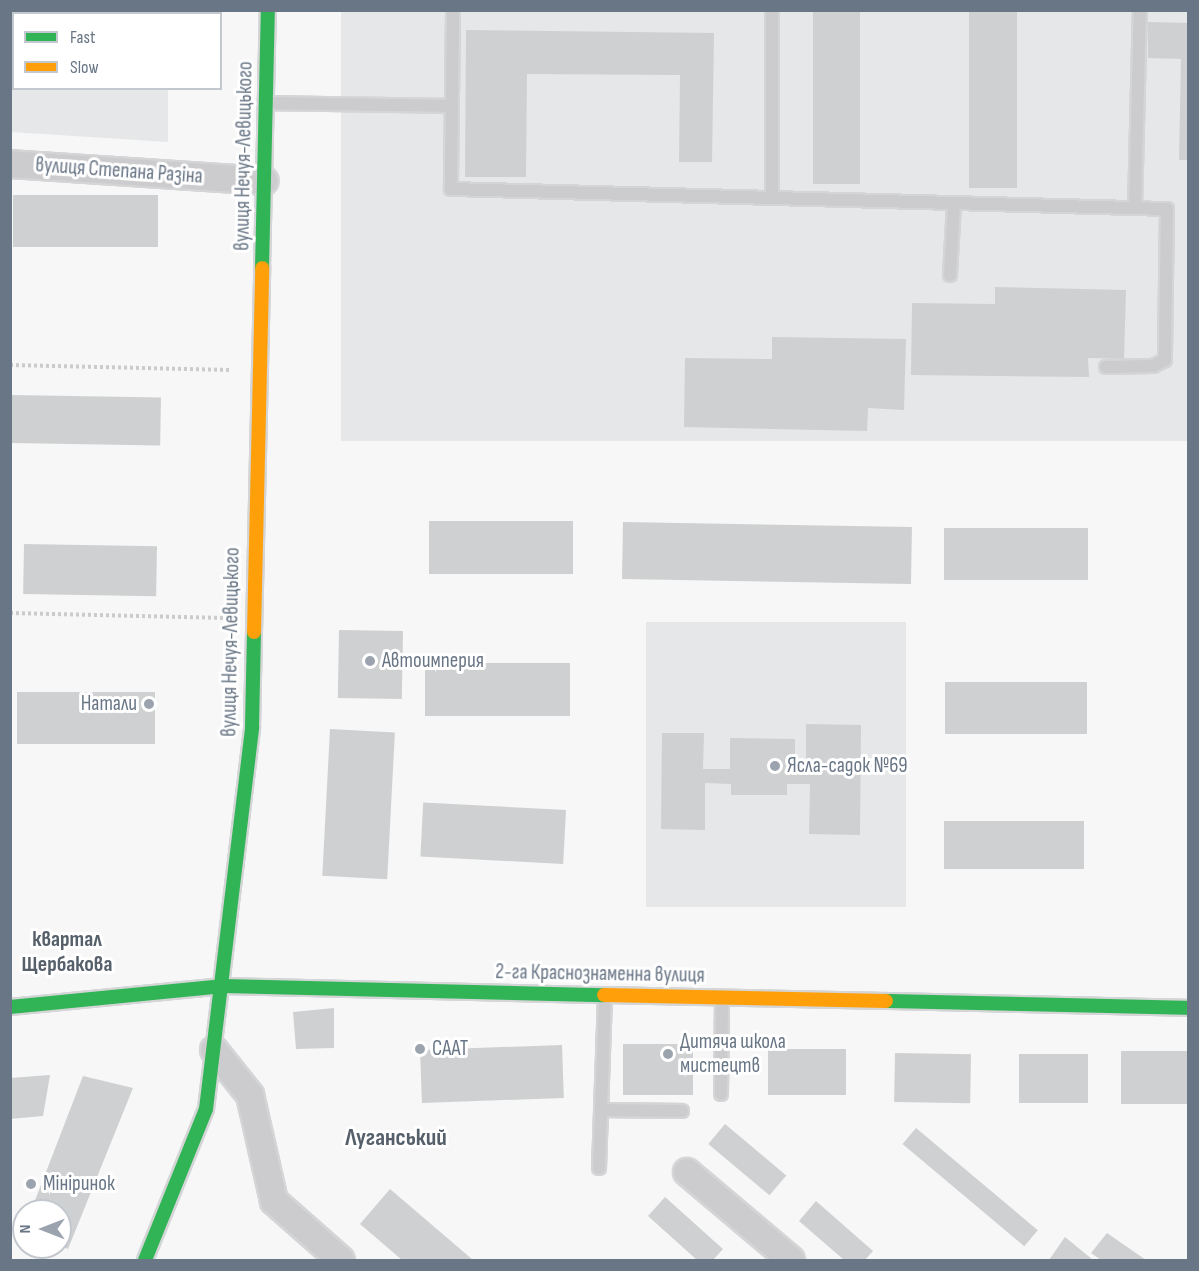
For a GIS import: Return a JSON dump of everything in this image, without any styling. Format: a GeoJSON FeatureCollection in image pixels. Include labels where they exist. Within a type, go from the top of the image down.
{"type":"FeatureCollection","features":[{"type":"Feature","properties":{"kind":"main road","name":"вулиця Нечуя-Левицького"},"geometry":{"type":"LineString","coordinates":[[145,1260],[206,1110],[224,986],[252,726],[252,619],[268,10]]}},
{"type":"Feature","properties":{"kind":"main road","name":"2-га Краснознаменна вулиця"},"geometry":{"type":"LineString","coordinates":[[10,1007],[224,986],[1188,1008]]}},
{"type":"Feature","properties":{"kind":"street","name":"вулиця Степана Разіна"},"geometry":{"type":"LineString","coordinates":[[10,164],[264,182]]}},
{"type":"Feature","properties":{"kind":"street"},"geometry":{"type":"LineString","coordinates":[[214,1050],[249,1095],[274,1201],[340,1260]]}},
{"type":"Feature","properties":{"kind":"street"},"geometry":{"type":"LineString","coordinates":[[687,1172],[791,1260]]}},
{"type":"Feature","properties":{"kind":"lane"},"geometry":{"type":"LineString","coordinates":[[772,10],[772,198]]}},
{"type":"Feature","properties":{"kind":"lane"},"geometry":{"type":"LineString","coordinates":[[1135,208],[1140,10]]}},
{"type":"Feature","properties":{"kind":"lane"},"geometry":{"type":"LineString","coordinates":[[453,14],[451,189],[1167,209],[1165,360],[1153,366],[1106,367]]}},
{"type":"Feature","properties":{"kind":"lane"},"geometry":{"type":"LineString","coordinates":[[266,103],[452,106]]}},
{"type":"Feature","properties":{"kind":"lane"},"geometry":{"type":"LineString","coordinates":[[950,275],[954,203]]}},
{"type":"Feature","properties":{"kind":"lane"},"geometry":{"type":"LineString","coordinates":[[599,1168],[606,995]]}},
{"type":"Feature","properties":{"kind":"lane"},"geometry":{"type":"LineString","coordinates":[[721,1094],[722,998]]}},
{"type":"Feature","properties":{"kind":"lane"},"geometry":{"type":"LineString","coordinates":[[602,1110],[682,1111]]}},
{"type":"Feature","properties":{"kind":"path"},"geometry":{"type":"LineString","coordinates":[[10,365],[259,370]]}},
{"type":"Feature","properties":{"kind":"path"},"geometry":{"type":"LineString","coordinates":[[10,613],[252,619]]}},
{"type":"Feature","properties":{"kind":"shaded area"},"geometry":{"type":"Polygon","coordinates":[[[10,11],[169,11],[12,12],[12,90],[168,90],[168,142],[11,132],[10,11]]]}},
{"type":"Feature","properties":{"kind":"shaded area"},"geometry":{"type":"Polygon","coordinates":[[[341,11],[1188,11],[1188,441],[341,441],[341,11]]]}},
{"type":"Feature","properties":{"kind":"shaded area","name":"Ясла-садок №69"},"geometry":{"type":"Polygon","coordinates":[[[646,622],[906,622],[906,907],[646,907],[646,622]]]}},
{"type":"Feature","properties":{"kind":"building"},"geometry":{"type":"Polygon","coordinates":[[[813,10],[860,10],[860,184],[813,184],[813,10]]]}},
{"type":"Feature","properties":{"kind":"building"},"geometry":{"type":"Polygon","coordinates":[[[969,10],[1017,10],[1017,188],[969,188],[969,10]]]}},
{"type":"Feature","properties":{"kind":"building"},"geometry":{"type":"Polygon","coordinates":[[[1148,22],[1188,23],[1188,160],[1179,160],[1181,59],[1148,58],[1148,22]]]}},
{"type":"Feature","properties":{"kind":"building"},"geometry":{"type":"Polygon","coordinates":[[[466,30],[714,33],[712,162],[679,162],[680,75],[527,74],[526,177],[465,177],[466,30]]]}},
{"type":"Feature","properties":{"kind":"building"},"geometry":{"type":"Polygon","coordinates":[[[13,195],[158,195],[158,247],[13,247],[13,195]]]}},
{"type":"Feature","properties":{"kind":"building"},"geometry":{"type":"Polygon","coordinates":[[[995,287],[1126,290],[1124,359],[1088,358],[1089,377],[911,375],[912,303],[995,304],[995,287]]]}},
{"type":"Feature","properties":{"kind":"building"},"geometry":{"type":"Polygon","coordinates":[[[772,337],[906,339],[904,410],[868,408],[867,431],[684,427],[685,358],[772,359],[772,337]]]}},
{"type":"Feature","properties":{"kind":"building"},"geometry":{"type":"Polygon","coordinates":[[[12,395],[161,398],[160,446],[11,443],[12,395]]]}},
{"type":"Feature","properties":{"kind":"building"},"geometry":{"type":"Polygon","coordinates":[[[429,521],[573,521],[573,574],[429,574],[429,521]]]}},
{"type":"Feature","properties":{"kind":"building"},"geometry":{"type":"Polygon","coordinates":[[[623,522],[912,527],[911,584],[622,579],[623,522]]]}},
{"type":"Feature","properties":{"kind":"building"},"geometry":{"type":"Polygon","coordinates":[[[944,528],[1088,528],[1088,580],[944,580],[944,528]]]}},
{"type":"Feature","properties":{"kind":"building"},"geometry":{"type":"Polygon","coordinates":[[[24,544],[157,546],[156,596],[23,594],[24,544]]]}},
{"type":"Feature","properties":{"kind":"building"},"geometry":{"type":"Polygon","coordinates":[[[339,630],[403,631],[402,699],[338,698],[339,630]]]}},
{"type":"Feature","properties":{"kind":"building"},"geometry":{"type":"Polygon","coordinates":[[[425,663],[570,663],[570,716],[425,716],[425,663]]]}},
{"type":"Feature","properties":{"kind":"building"},"geometry":{"type":"Polygon","coordinates":[[[945,682],[1087,682],[1087,734],[945,734],[945,682]]]}},
{"type":"Feature","properties":{"kind":"building"},"geometry":{"type":"Polygon","coordinates":[[[17,692],[155,692],[155,744],[17,744],[17,692]]]}},
{"type":"Feature","properties":{"kind":"building"},"geometry":{"type":"Polygon","coordinates":[[[806,724],[861,725],[860,835],[809,834],[810,784],[787,784],[787,795],[731,795],[731,784],[705,783],[705,830],[661,829],[662,733],[704,733],[703,769],[730,769],[730,738],[795,739],[795,766],[806,766],[806,724]]]}},
{"type":"Feature","properties":{"kind":"building"},"geometry":{"type":"Polygon","coordinates":[[[330,729],[395,732],[387,879],[322,876],[330,729]]]}},
{"type":"Feature","properties":{"kind":"building"},"geometry":{"type":"Polygon","coordinates":[[[423,803],[566,810],[563,864],[420,856],[423,803]]]}},
{"type":"Feature","properties":{"kind":"building"},"geometry":{"type":"Polygon","coordinates":[[[944,821],[1084,821],[1084,869],[944,869],[944,821]]]}},
{"type":"Feature","properties":{"kind":"building"},"geometry":{"type":"Polygon","coordinates":[[[334,1008],[334,1048],[296,1049],[293,1012],[334,1008]]]}},
{"type":"Feature","properties":{"kind":"building"},"geometry":{"type":"Polygon","coordinates":[[[623,1044],[693,1044],[693,1095],[623,1095],[623,1044]]]}},
{"type":"Feature","properties":{"kind":"building"},"geometry":{"type":"Polygon","coordinates":[[[562,1045],[564,1098],[422,1103],[420,1050],[562,1045]]]}},
{"type":"Feature","properties":{"kind":"building"},"geometry":{"type":"Polygon","coordinates":[[[768,1049],[846,1049],[846,1095],[768,1095],[768,1049]]]}},
{"type":"Feature","properties":{"kind":"building"},"geometry":{"type":"Polygon","coordinates":[[[1121,1051],[1188,1051],[1188,1104],[1121,1104],[1121,1051]]]}},
{"type":"Feature","properties":{"kind":"building"},"geometry":{"type":"Polygon","coordinates":[[[895,1053],[971,1054],[970,1103],[894,1102],[895,1053]]]}},
{"type":"Feature","properties":{"kind":"building"},"geometry":{"type":"Polygon","coordinates":[[[1019,1054],[1088,1054],[1088,1103],[1019,1103],[1019,1054]]]}},
{"type":"Feature","properties":{"kind":"building"},"geometry":{"type":"Polygon","coordinates":[[[50,1075],[43,1116],[10,1119],[10,1078],[50,1075]]]}},
{"type":"Feature","properties":{"kind":"building"},"geometry":{"type":"Polygon","coordinates":[[[83,1076],[133,1088],[72,1239],[72,1199],[36,1199],[83,1076]]]}},
{"type":"Feature","properties":{"kind":"building"},"geometry":{"type":"Polygon","coordinates":[[[725,1124],[786,1175],[770,1195],[708,1144],[725,1124]]]}},
{"type":"Feature","properties":{"kind":"building"},"geometry":{"type":"Polygon","coordinates":[[[916,1128],[1038,1230],[1024,1246],[903,1144],[916,1128]]]}},
{"type":"Feature","properties":{"kind":"building"},"geometry":{"type":"Polygon","coordinates":[[[390,1189],[473,1260],[402,1260],[360,1224],[390,1189]]]}},
{"type":"Feature","properties":{"kind":"building"},"geometry":{"type":"Polygon","coordinates":[[[665,1197],[723,1249],[713,1260],[697,1260],[648,1216],[665,1197]]]}},
{"type":"Feature","properties":{"kind":"building"},"geometry":{"type":"Polygon","coordinates":[[[816,1201],[873,1251],[865,1260],[844,1260],[799,1221],[816,1201]]]}},
{"type":"Feature","properties":{"kind":"building"},"geometry":{"type":"Polygon","coordinates":[[[1107,1233],[1146,1260],[1101,1260],[1091,1253],[1107,1233]]]}},
{"type":"Feature","properties":{"kind":"building"},"geometry":{"type":"Polygon","coordinates":[[[1065,1237],[1093,1260],[1049,1260],[1065,1237]]]}},
{"type":"Feature","properties":{"kind":"traffic: fast"},"geometry":{"type":"LineString","coordinates":[[262,268],[268,10]]}},
{"type":"Feature","properties":{"kind":"traffic: fast"},"geometry":{"type":"LineString","coordinates":[[145,1260],[206,1109],[252,727],[254,632]]}},
{"type":"Feature","properties":{"kind":"traffic: fast"},"geometry":{"type":"LineString","coordinates":[[10,1007],[224,986],[604,995]]}},
{"type":"Feature","properties":{"kind":"traffic: fast"},"geometry":{"type":"LineString","coordinates":[[886,1001],[1188,1008]]}},
{"type":"Feature","properties":{"kind":"traffic: slow"},"geometry":{"type":"LineString","coordinates":[[254,632],[262,268]]}},
{"type":"Feature","properties":{"kind":"traffic: slow"},"geometry":{"type":"LineString","coordinates":[[604,995],[886,1001]]}},
{"type":"Feature","properties":{"kind":"place","name":"Автоимперия"},"geometry":{"type":"Point","coordinates":[370,661]}},
{"type":"Feature","properties":{"kind":"place","name":"Натали"},"geometry":{"type":"Point","coordinates":[149,704]}},
{"type":"Feature","properties":{"kind":"place","name":"Ясла-садок №69"},"geometry":{"type":"Point","coordinates":[775,766]}},
{"type":"Feature","properties":{"kind":"place","name":"СААТ"},"geometry":{"type":"Point","coordinates":[420,1049]}},
{"type":"Feature","properties":{"kind":"place","name":"Дитяча школа мистецтв"},"geometry":{"type":"Point","coordinates":[668,1054]}},
{"type":"Feature","properties":{"kind":"place","name":"Мініринок"},"geometry":{"type":"Point","coordinates":[31,1184]}},
{"type":"Feature","properties":{"kind":"district","name":"квартал Щербакова"},"geometry":{"type":"Point","coordinates":[67,952]}},
{"type":"Feature","properties":{"kind":"district","name":"Луганський"},"geometry":{"type":"Point","coordinates":[396,1138]}}]}
